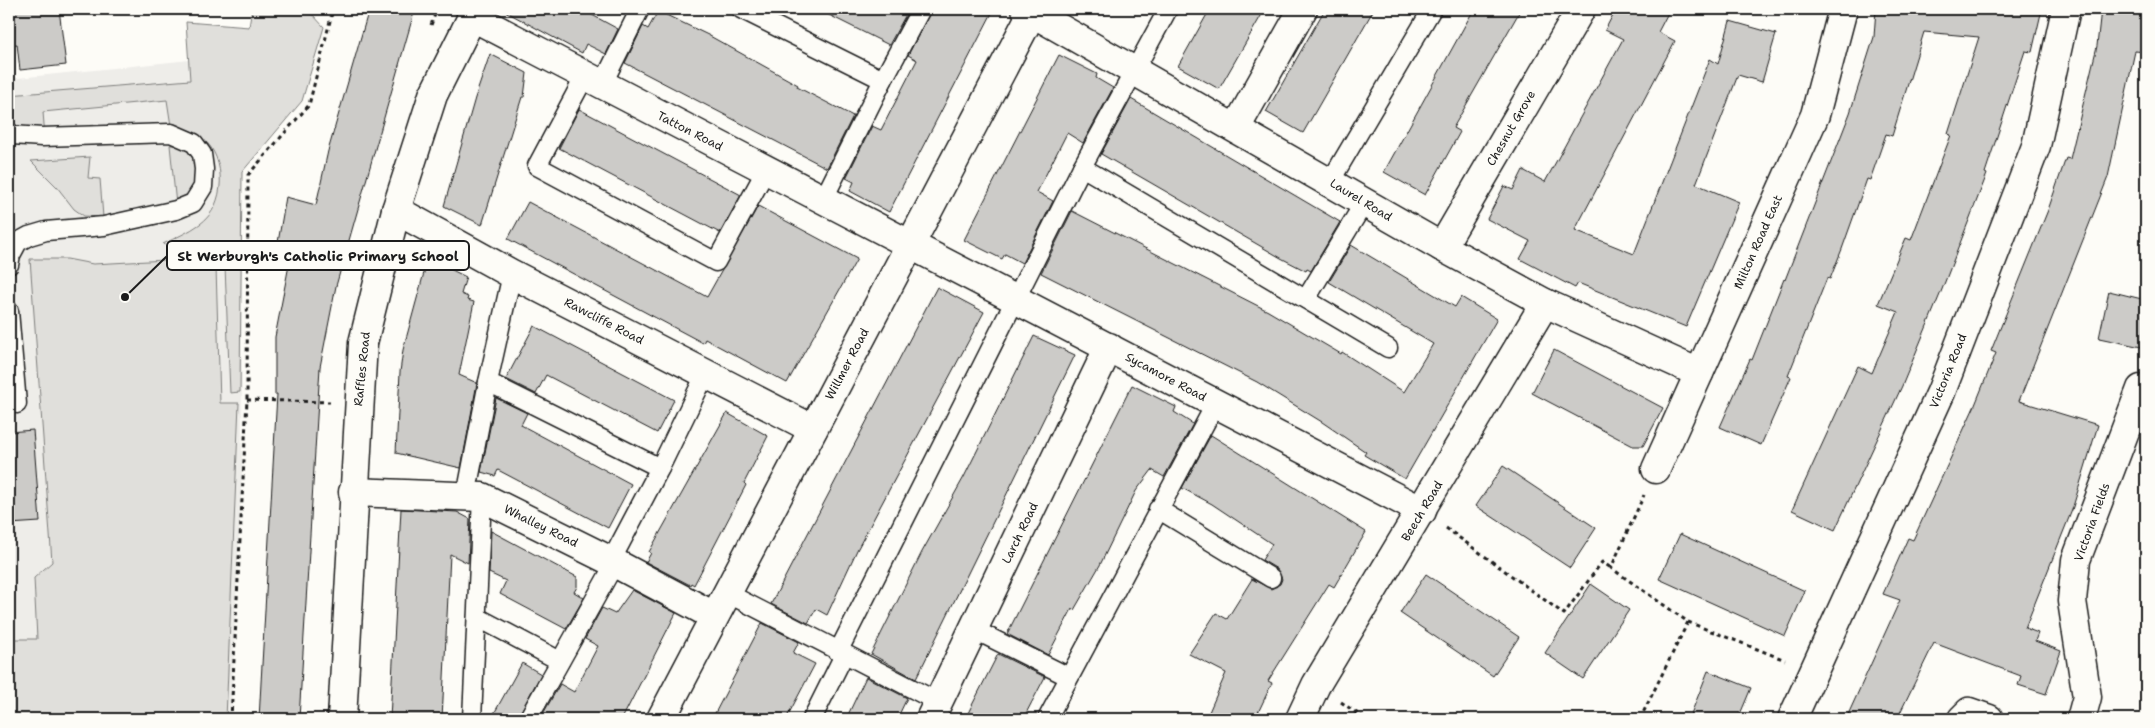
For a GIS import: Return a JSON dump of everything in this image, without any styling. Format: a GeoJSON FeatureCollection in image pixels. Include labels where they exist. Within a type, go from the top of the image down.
{"type":"FeatureCollection","features":[{"type":"Feature","properties":{"kind":"street"},"geometry":{"type":"LineString","coordinates":[[1236,128],[1304,9]]}},
{"type":"Feature","properties":{"kind":"street","name":"Chesnut Grove"},"geometry":{"type":"LineString","coordinates":[[1442,247],[1581,9]]}},
{"type":"Feature","properties":{"kind":"street","name":"Milton Road East"},"geometry":{"type":"LineString","coordinates":[[1656,469],[1815,115],[1844,9]]}},
{"type":"Feature","properties":{"kind":"street","name":"Victoria Road"},"geometry":{"type":"LineString","coordinates":[[1792,719],[1941,392],[2036,146],[2066,9]]}},
{"type":"Feature","properties":{"kind":"street","name":"Laurel Road"},"geometry":{"type":"LineString","coordinates":[[1031,10],[1364,203],[1544,303],[1699,373]]}},
{"type":"Feature","properties":{"kind":"street","name":"Willmer Road"},"geometry":{"type":"LineString","coordinates":[[661,719],[1031,10]]}},
{"type":"Feature","properties":{"kind":"street","name":"Tatton Road"},"geometry":{"type":"LineString","coordinates":[[474,13],[593,80],[910,245]]}},
{"type":"Feature","properties":{"kind":"street","name":"Raffles Road"},"geometry":{"type":"LineString","coordinates":[[342,719],[353,492],[363,343],[396,210],[434,95],[474,13]]}},
{"type":"Feature","properties":{"kind":"street","name":"Rawcliffe Road"},"geometry":{"type":"LineString","coordinates":[[396,210],[512,274],[813,430]]}},
{"type":"Feature","properties":{"kind":"street","name":"Sycamore Road"},"geometry":{"type":"LineString","coordinates":[[910,245],[1422,511]]}},
{"type":"Feature","properties":{"kind":"street","name":"Beech Road"},"geometry":{"type":"LineString","coordinates":[[1300,719],[1316,685],[1422,511],[1544,303]]}},
{"type":"Feature","properties":{"kind":"street","name":"Larch Road"},"geometry":{"type":"LineString","coordinates":[[934,710],[1109,347]]}},
{"type":"Feature","properties":{"kind":"street","name":"Victoria Fields"},"geometry":{"type":"LineString","coordinates":[[2081,719],[2087,697],[2072,601],[2076,560],[2141,389]]}},
{"type":"Feature","properties":{"kind":"street","name":"Whalley Road"},"geometry":{"type":"LineString","coordinates":[[353,492],[474,496],[613,562],[721,605]]}},
{"type":"Feature","properties":{"kind":"street"},"geometry":{"type":"LineString","coordinates":[[1962,719],[1969,712],[1989,719]]}},
{"type":"Feature","properties":{"kind":"lane"},"geometry":{"type":"LineString","coordinates":[[640,9],[537,166],[716,262],[766,170]]}},
{"type":"Feature","properties":{"kind":"lane"},"geometry":{"type":"LineString","coordinates":[[741,9],[883,80]]}},
{"type":"Feature","properties":{"kind":"lane"},"geometry":{"type":"LineString","coordinates":[[824,200],[883,80],[921,9]]}},
{"type":"Feature","properties":{"kind":"lane"},"geometry":{"type":"LineString","coordinates":[[812,719],[841,653],[1082,167],[1133,70],[1168,9]]}},
{"type":"Feature","properties":{"kind":"lane"},"geometry":{"type":"LineString","coordinates":[[1330,182],[1432,9]]}},
{"type":"Feature","properties":{"kind":"lane"},"geometry":{"type":"LineString","coordinates":[[9,132],[12,134],[42,137],[171,133],[194,144],[202,154],[204,168],[204,187],[193,203],[176,210],[104,226],[46,232],[29,236],[18,242],[11,255],[9,265]]}},
{"type":"Feature","properties":{"kind":"lane"},"geometry":{"type":"LineString","coordinates":[[1082,167],[1388,348]]}},
{"type":"Feature","properties":{"kind":"lane"},"geometry":{"type":"LineString","coordinates":[[1306,299],[1364,203]]}},
{"type":"Feature","properties":{"kind":"lane"},"geometry":{"type":"LineString","coordinates":[[472,719],[477,617],[474,496],[488,382],[512,274]]}},
{"type":"Feature","properties":{"kind":"lane"},"geometry":{"type":"LineString","coordinates":[[9,311],[17,404]]}},
{"type":"Feature","properties":{"kind":"lane"},"geometry":{"type":"LineString","coordinates":[[528,719],[613,562],[706,373]]}},
{"type":"Feature","properties":{"kind":"lane"},"geometry":{"type":"LineString","coordinates":[[488,382],[660,468]]}},
{"type":"Feature","properties":{"kind":"lane"},"geometry":{"type":"LineString","coordinates":[[1047,719],[1216,403]]}},
{"type":"Feature","properties":{"kind":"lane"},"geometry":{"type":"LineString","coordinates":[[1158,509],[1270,578]]}},
{"type":"Feature","properties":{"kind":"lane"},"geometry":{"type":"LineString","coordinates":[[721,605],[841,653],[934,710]]}},
{"type":"Feature","properties":{"kind":"lane"},"geometry":{"type":"LineString","coordinates":[[477,617],[560,661]]}},
{"type":"Feature","properties":{"kind":"lane"},"geometry":{"type":"LineString","coordinates":[[973,629],[1069,678]]}},
{"type":"Feature","properties":{"kind":"path"},"geometry":{"type":"LineString","coordinates":[[231,719],[247,400],[248,175],[309,105],[333,9]]}},
{"type":"Feature","properties":{"kind":"path"},"geometry":{"type":"LineString","coordinates":[[247,400],[333,402]]}},
{"type":"Feature","properties":{"kind":"path"},"geometry":{"type":"LineString","coordinates":[[1611,568],[1656,469]]}},
{"type":"Feature","properties":{"kind":"path"},"geometry":{"type":"LineString","coordinates":[[1422,511],[1564,614],[1602,562],[1688,622],[1813,671]]}},
{"type":"Feature","properties":{"kind":"path"},"geometry":{"type":"LineString","coordinates":[[1640,719],[1688,622]]}},
{"type":"Feature","properties":{"kind":"shaded area"},"geometry":{"type":"Polygon","coordinates":[[[252,9],[296,9],[313,15],[324,27],[302,101],[242,172],[240,392],[230,393],[225,266],[208,251],[194,248],[179,249],[163,244],[200,224],[209,216],[215,206],[220,182],[219,169],[211,147],[200,137],[171,126],[167,100],[43,112],[45,137],[15,125],[10,115],[9,95],[190,80],[186,22],[249,27],[252,9]]]}},
{"type":"Feature","properties":{"kind":"shaded area"},"geometry":{"type":"Polygon","coordinates":[[[199,59],[241,122],[242,470],[231,719],[9,719],[9,79],[199,59]]]}},
{"type":"Feature","properties":{"kind":"shaded area"},"geometry":{"type":"Polygon","coordinates":[[[170,145],[180,145],[197,156],[204,184],[176,205],[170,145]]]}},
{"type":"Feature","properties":{"kind":"shaded area"},"geometry":{"type":"Polygon","coordinates":[[[90,157],[88,178],[100,179],[103,217],[84,216],[74,209],[57,187],[31,161],[90,157]]]}},
{"type":"Feature","properties":{"kind":"shaded area"},"geometry":{"type":"Polygon","coordinates":[[[203,258],[216,267],[220,403],[239,403],[226,719],[9,719],[9,684],[13,673],[10,639],[37,639],[34,578],[52,562],[30,259],[67,259],[93,264],[203,258]]]}},
{"type":"Feature","properties":{"kind":"building"},"geometry":{"type":"Polygon","coordinates":[[[9,9],[59,9],[66,65],[20,70],[17,44],[9,45],[9,9]]]}},
{"type":"Feature","properties":{"kind":"building"},"geometry":{"type":"Polygon","coordinates":[[[369,9],[415,9],[336,286],[320,367],[299,719],[259,719],[277,394],[275,394],[275,337],[289,265],[278,263],[277,248],[286,197],[316,205],[328,151],[369,9]]]}},
{"type":"Feature","properties":{"kind":"building"},"geometry":{"type":"Polygon","coordinates":[[[501,9],[581,9],[618,29],[606,54],[586,44],[582,53],[501,9]]]}},
{"type":"Feature","properties":{"kind":"building"},"geometry":{"type":"Polygon","coordinates":[[[817,9],[909,9],[889,45],[817,9]]]}},
{"type":"Feature","properties":{"kind":"building"},"geometry":{"type":"Polygon","coordinates":[[[932,9],[994,9],[889,212],[850,191],[854,182],[846,178],[872,126],[881,130],[917,60],[908,55],[932,9]]]}},
{"type":"Feature","properties":{"kind":"building"},"geometry":{"type":"Polygon","coordinates":[[[1210,9],[1265,9],[1219,89],[1178,66],[1210,9]]]}},
{"type":"Feature","properties":{"kind":"building"},"geometry":{"type":"Polygon","coordinates":[[[1325,9],[1374,9],[1303,133],[1266,112],[1325,9]]]}},
{"type":"Feature","properties":{"kind":"building"},"geometry":{"type":"Polygon","coordinates":[[[1474,9],[1521,9],[1453,128],[1460,132],[1425,195],[1384,172],[1474,9]]]}},
{"type":"Feature","properties":{"kind":"building"},"geometry":{"type":"Polygon","coordinates":[[[1616,9],[1670,9],[1658,32],[1675,41],[1575,230],[1634,254],[1710,59],[1718,64],[1730,21],[1776,34],[1762,82],[1738,75],[1696,184],[1739,202],[1686,327],[1578,283],[1575,288],[1520,259],[1530,241],[1487,219],[1504,186],[1513,190],[1523,170],[1545,182],[1623,39],[1605,30],[1616,9]]]}},
{"type":"Feature","properties":{"kind":"building"},"geometry":{"type":"Polygon","coordinates":[[[1876,9],[2042,9],[2032,52],[2025,51],[1985,173],[1987,174],[1941,292],[1902,386],[1835,530],[1792,510],[1858,366],[1872,373],[1898,312],[1878,304],[1906,238],[1911,240],[1951,135],[1948,134],[1979,37],[1924,32],[1892,136],[1886,134],[1870,180],[1867,179],[1830,279],[1827,278],[1788,376],[1791,377],[1761,445],[1720,427],[1750,359],[1752,360],[1850,113],[1874,37],[1876,9]]]}},
{"type":"Feature","properties":{"kind":"building"},"geometry":{"type":"Polygon","coordinates":[[[2101,9],[2146,9],[2146,52],[2135,51],[2108,177],[2019,401],[2098,425],[2072,510],[2025,628],[2038,633],[2035,641],[2061,651],[2046,694],[2018,685],[2021,676],[1934,643],[1897,719],[1846,719],[1900,600],[1883,594],[1908,538],[1913,540],[1975,405],[1996,353],[1991,351],[2048,210],[2066,158],[2070,159],[2097,46],[2101,9]]]}},
{"type":"Feature","properties":{"kind":"building"},"geometry":{"type":"Polygon","coordinates":[[[658,11],[708,35],[798,85],[797,87],[853,116],[827,168],[625,63],[643,26],[648,29],[658,11]]]}},
{"type":"Feature","properties":{"kind":"building"},"geometry":{"type":"Polygon","coordinates":[[[490,54],[527,73],[524,97],[522,97],[482,225],[444,206],[475,98],[490,54]]]}},
{"type":"Feature","properties":{"kind":"building"},"geometry":{"type":"Polygon","coordinates":[[[1059,55],[1097,74],[1096,78],[1113,88],[1083,143],[1067,133],[1037,192],[1053,201],[1022,263],[1005,254],[1002,259],[964,240],[1059,55]]]}},
{"type":"Feature","properties":{"kind":"building"},"geometry":{"type":"Polygon","coordinates":[[[1131,99],[1340,222],[1311,271],[1307,269],[1306,271],[1281,258],[1101,154],[1131,99]]]}},
{"type":"Feature","properties":{"kind":"building"},"geometry":{"type":"Polygon","coordinates":[[[579,109],[741,195],[720,233],[559,148],[579,109]]]}},
{"type":"Feature","properties":{"kind":"building"},"geometry":{"type":"Polygon","coordinates":[[[528,202],[707,297],[758,206],[857,259],[787,383],[705,339],[703,343],[508,239],[528,202]]]}},
{"type":"Feature","properties":{"kind":"building"},"geometry":{"type":"Polygon","coordinates":[[[1072,211],[1268,311],[1341,354],[1342,352],[1404,392],[1433,344],[1329,282],[1351,245],[1455,307],[1461,297],[1497,319],[1405,479],[1364,455],[1366,452],[1257,382],[1041,273],[1072,211]]]}},
{"type":"Feature","properties":{"kind":"building"},"geometry":{"type":"Polygon","coordinates":[[[428,258],[466,277],[461,294],[468,297],[467,300],[474,302],[459,375],[477,383],[461,468],[396,453],[400,372],[403,350],[428,258]]]}},
{"type":"Feature","properties":{"kind":"building"},"geometry":{"type":"Polygon","coordinates":[[[937,287],[984,312],[857,550],[827,615],[816,609],[808,623],[771,604],[937,287]]]}},
{"type":"Feature","properties":{"kind":"building"},"geometry":{"type":"Polygon","coordinates":[[[2109,291],[2146,300],[2146,348],[2099,338],[2109,291]]]}},
{"type":"Feature","properties":{"kind":"building"},"geometry":{"type":"Polygon","coordinates":[[[534,326],[674,400],[657,433],[546,375],[536,394],[506,379],[534,326]]]}},
{"type":"Feature","properties":{"kind":"building"},"geometry":{"type":"Polygon","coordinates":[[[1034,336],[1075,355],[916,679],[871,654],[922,552],[964,477],[1034,336]]]}},
{"type":"Feature","properties":{"kind":"building"},"geometry":{"type":"Polygon","coordinates":[[[1554,350],[1663,408],[1643,446],[1633,446],[1532,393],[1554,350]]]}},
{"type":"Feature","properties":{"kind":"building"},"geometry":{"type":"Polygon","coordinates":[[[1132,385],[1176,407],[1174,412],[1193,424],[1164,477],[1152,470],[1136,491],[1100,565],[1074,610],[1072,609],[1048,655],[1007,634],[1132,385]]]}},
{"type":"Feature","properties":{"kind":"building"},"geometry":{"type":"Polygon","coordinates":[[[496,398],[527,413],[521,425],[631,484],[608,528],[498,470],[495,476],[481,472],[496,398]]]}},
{"type":"Feature","properties":{"kind":"building"},"geometry":{"type":"Polygon","coordinates":[[[727,413],[768,436],[744,483],[746,485],[694,585],[691,583],[690,585],[646,562],[651,553],[649,552],[727,413]]]}},
{"type":"Feature","properties":{"kind":"building"},"geometry":{"type":"Polygon","coordinates":[[[33,430],[40,522],[9,524],[9,432],[33,430]]]}},
{"type":"Feature","properties":{"kind":"building"},"geometry":{"type":"Polygon","coordinates":[[[1211,435],[1366,532],[1334,587],[1329,584],[1268,681],[1272,683],[1255,719],[1206,719],[1226,673],[1189,654],[1216,613],[1227,619],[1252,579],[1271,589],[1280,584],[1282,579],[1277,569],[1262,560],[1272,544],[1212,504],[1182,488],[1211,435]]]}},
{"type":"Feature","properties":{"kind":"building"},"geometry":{"type":"Polygon","coordinates":[[[1503,466],[1596,528],[1570,568],[1476,506],[1503,466]]]}},
{"type":"Feature","properties":{"kind":"building"},"geometry":{"type":"Polygon","coordinates":[[[401,509],[457,512],[470,519],[468,563],[450,554],[442,719],[390,719],[401,509]]]}},
{"type":"Feature","properties":{"kind":"building"},"geometry":{"type":"Polygon","coordinates":[[[491,531],[577,577],[577,587],[574,592],[584,598],[566,629],[500,594],[506,581],[489,573],[491,531]]]}},
{"type":"Feature","properties":{"kind":"building"},"geometry":{"type":"Polygon","coordinates":[[[1680,534],[1805,591],[1785,636],[1659,579],[1680,534]]]}},
{"type":"Feature","properties":{"kind":"building"},"geometry":{"type":"Polygon","coordinates":[[[1426,574],[1519,637],[1493,676],[1400,613],[1426,574]]]}},
{"type":"Feature","properties":{"kind":"building"},"geometry":{"type":"Polygon","coordinates":[[[1591,584],[1629,610],[1583,679],[1545,653],[1591,584]]]}},
{"type":"Feature","properties":{"kind":"building"},"geometry":{"type":"Polygon","coordinates":[[[632,590],[676,613],[622,719],[540,719],[560,684],[574,692],[598,646],[585,639],[602,608],[615,614],[632,590]]]}},
{"type":"Feature","properties":{"kind":"building"},"geometry":{"type":"Polygon","coordinates":[[[762,623],[799,642],[793,653],[815,664],[786,719],[712,719],[762,623]]]}},
{"type":"Feature","properties":{"kind":"building"},"geometry":{"type":"Polygon","coordinates":[[[998,654],[1045,677],[1023,719],[965,719],[998,654]]]}},
{"type":"Feature","properties":{"kind":"building"},"geometry":{"type":"Polygon","coordinates":[[[522,663],[541,674],[517,719],[491,719],[522,663]]]}},
{"type":"Feature","properties":{"kind":"building"},"geometry":{"type":"Polygon","coordinates":[[[1708,671],[1751,688],[1738,719],[1689,719],[1708,671]]]}},
{"type":"Feature","properties":{"kind":"building"},"geometry":{"type":"Polygon","coordinates":[[[866,677],[907,698],[897,719],[846,719],[866,677]]]}},
{"type":"Feature","properties":{"kind":"place","name":"St Werburgh's Catholic Primary School"},"geometry":{"type":"Point","coordinates":[125,297]}}]}
